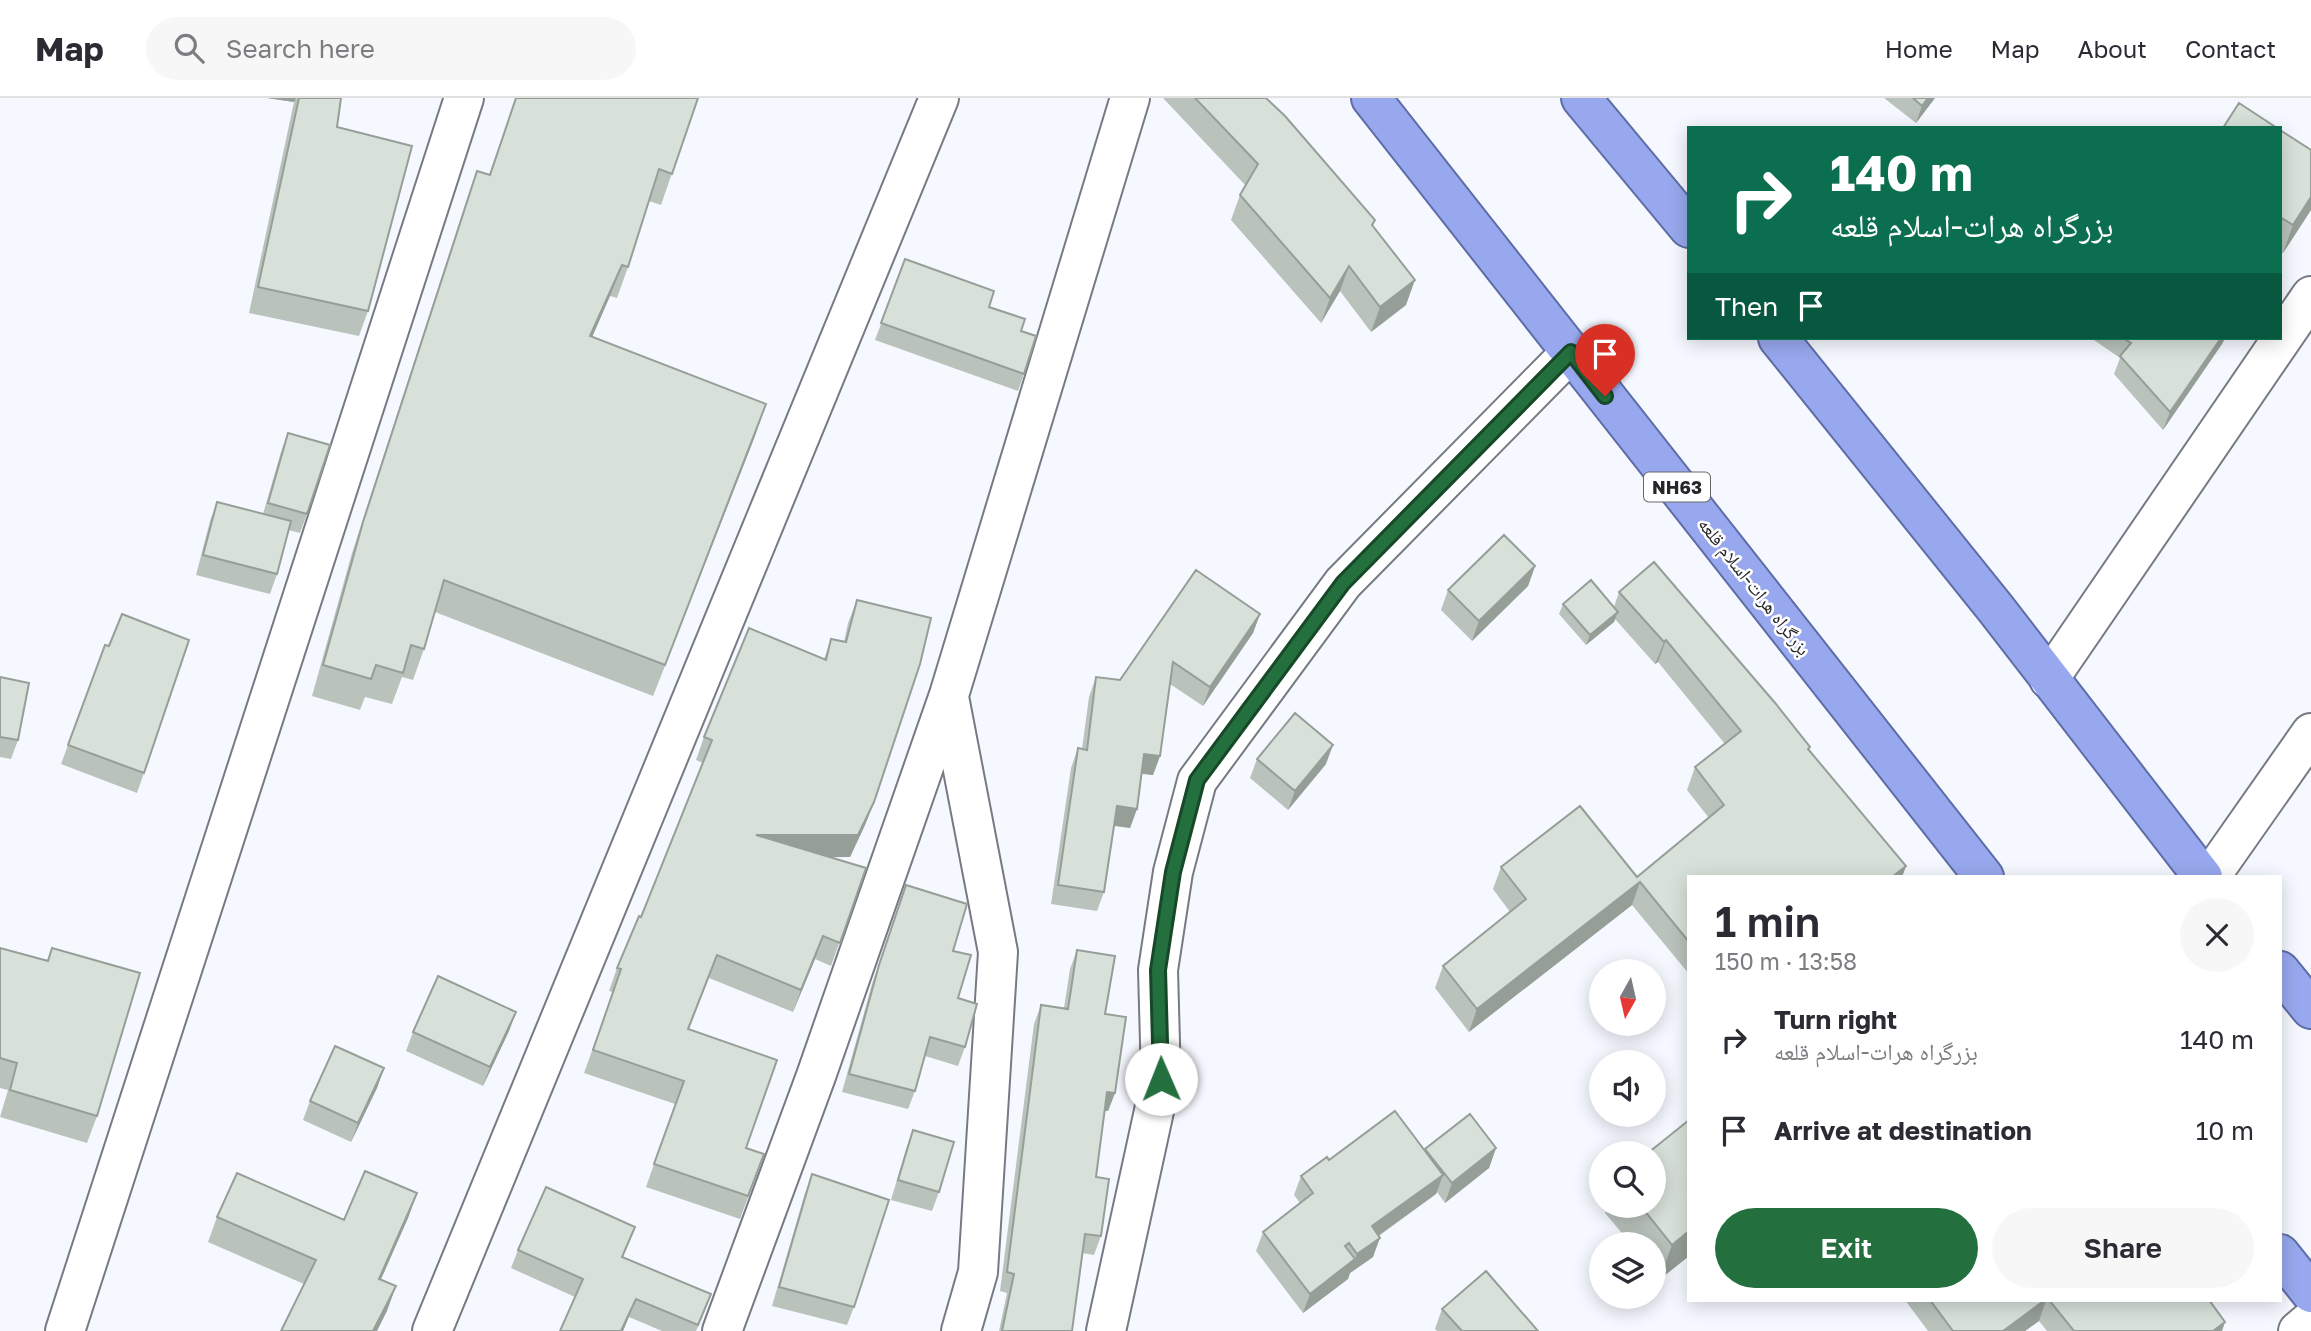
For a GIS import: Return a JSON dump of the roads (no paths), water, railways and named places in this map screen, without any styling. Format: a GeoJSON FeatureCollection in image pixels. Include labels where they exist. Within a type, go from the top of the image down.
{"type":"FeatureCollection","features":[{"type":"Feature","properties":{"kind":"highway","name":"بزرگراه هرات-اسلام قلعه"},"geometry":{"type":"LineString","coordinates":[[1371,98],[1982,875]]}},
{"type":"Feature","properties":{"kind":"highway"},"geometry":{"type":"LineString","coordinates":[[1581,98],[1687,226]]}},
{"type":"Feature","properties":{"kind":"highway"},"geometry":{"type":"LineString","coordinates":[[1780,340],[2201,875]]}},
{"type":"Feature","properties":{"kind":"highway"},"geometry":{"type":"LineString","coordinates":[[2282,973],[2311,1009]]}},
{"type":"Feature","properties":{"kind":"highway"},"geometry":{"type":"LineString","coordinates":[[2282,1257],[2311,1293]]}},
{"type":"Feature","properties":{"kind":"street"},"geometry":{"type":"LineString","coordinates":[[65,1331],[464,98]]}},
{"type":"Feature","properties":{"kind":"street"},"geometry":{"type":"LineString","coordinates":[[432,1331],[939,98]]}},
{"type":"Feature","properties":{"kind":"street"},"geometry":{"type":"LineString","coordinates":[[722,1331],[821,1063],[948,695],[1130,98]]}},
{"type":"Feature","properties":{"kind":"street"},"geometry":{"type":"LineString","coordinates":[[2282,338],[2311,296]]}},
{"type":"Feature","properties":{"kind":"street"},"geometry":{"type":"LineString","coordinates":[[2049,679],[2281,340]]}},
{"type":"Feature","properties":{"kind":"street"},"geometry":{"type":"LineString","coordinates":[[1106,1331],[1161,1079],[1158,970],[1173,872],[1197,780],[1343,583],[1571,352]]}},
{"type":"Feature","properties":{"kind":"street"},"geometry":{"type":"LineString","coordinates":[[948,695],[998,952],[978,1272],[961,1331]]}},
{"type":"Feature","properties":{"kind":"street"},"geometry":{"type":"LineString","coordinates":[[2211,875],[2311,733]]}},
{"type":"Feature","properties":{"kind":"street"},"geometry":{"type":"LineString","coordinates":[[2298,1331],[2311,1320]]}}]}
